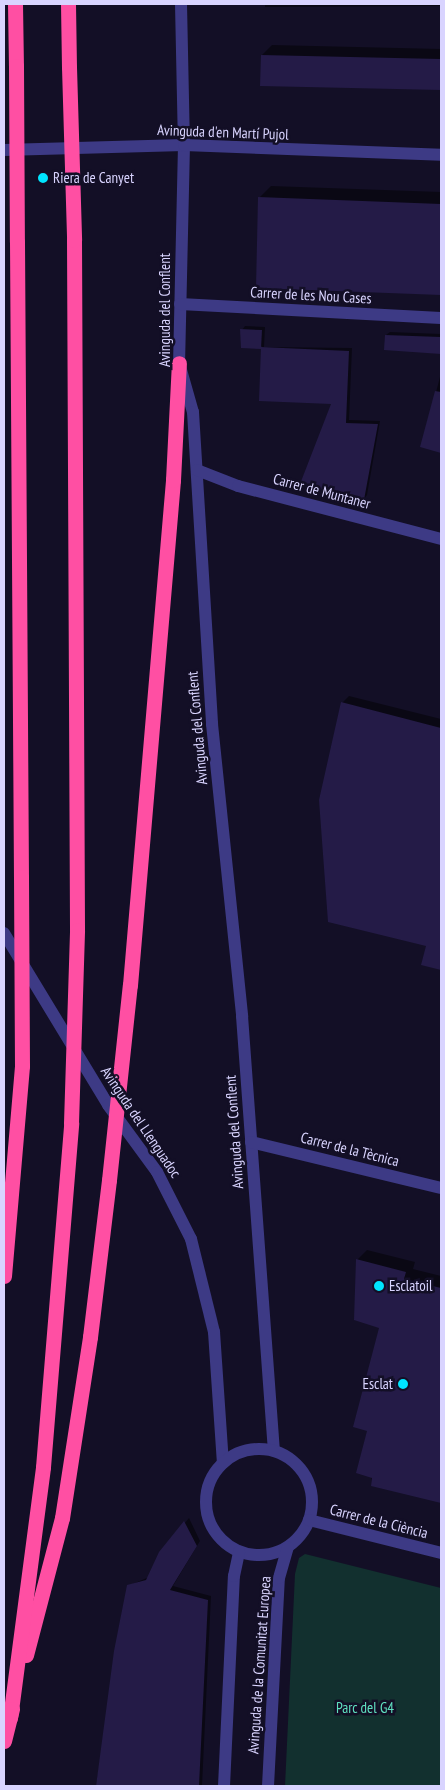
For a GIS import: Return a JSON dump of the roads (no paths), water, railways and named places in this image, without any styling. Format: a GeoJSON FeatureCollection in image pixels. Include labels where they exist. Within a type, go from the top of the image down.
{"type":"FeatureCollection","features":[{"type":"Feature","properties":{"kind":"highway"},"geometry":{"type":"LineString","coordinates":[[4,1276],[22,1066],[15,4]]}},
{"type":"Feature","properties":{"kind":"highway"},"geometry":{"type":"LineString","coordinates":[[10,1718],[43,1466],[71,1122],[77,930],[74,240],[68,4]]}},
{"type":"Feature","properties":{"kind":"highway"},"geometry":{"type":"LineString","coordinates":[[4,1742],[62,1518],[90,1337],[130,985],[173,480],[179,363]]}},
{"type":"Feature","properties":{"kind":"street","name":"Avinguda del Conflent"},"geometry":{"type":"LineString","coordinates":[[181,4],[184,145],[179,363],[193,412],[212,724],[251,1142],[274,1451]]}},
{"type":"Feature","properties":{"kind":"street","name":"Avinguda d'en Martí Pujol"},"geometry":{"type":"LineString","coordinates":[[4,150],[184,145],[441,155]]}},
{"type":"Feature","properties":{"kind":"street","name":"Carrer de les Nou Cases"},"geometry":{"type":"LineString","coordinates":[[180,304],[441,318]]}},
{"type":"Feature","properties":{"kind":"street","name":"Carrer de Muntaner"},"geometry":{"type":"LineString","coordinates":[[197,470],[238,486],[441,539]]}},
{"type":"Feature","properties":{"kind":"street","name":"Avinguda del Llenguadoc"},"geometry":{"type":"LineString","coordinates":[[4,933],[108,1105],[157,1172],[192,1239],[214,1332],[223,1463]]}},
{"type":"Feature","properties":{"kind":"street","name":"Carrer de la Tècnica"},"geometry":{"type":"LineString","coordinates":[[251,1142],[441,1188]]}},
{"type":"Feature","properties":{"kind":"street"},"geometry":{"type":"LineString","coordinates":[[253,1449],[274,1451],[286,1456],[306,1477],[312,1499],[309,1520],[300,1536],[288,1547],[257,1556],[239,1552],[220,1540],[206,1513],[208,1486],[223,1463],[236,1454],[253,1449]]}},
{"type":"Feature","properties":{"kind":"street","name":"Carrer de la Ciència"},"geometry":{"type":"LineString","coordinates":[[309,1520],[441,1553]]}},
{"type":"Feature","properties":{"kind":"street","name":"Avinguda de la Comunitat Europea"},"geometry":{"type":"LineString","coordinates":[[268,1786],[280,1578],[288,1547]]}},
{"type":"Feature","properties":{"kind":"street","name":"Avinguda de la Comunitat Europea"},"geometry":{"type":"LineString","coordinates":[[224,1786],[234,1576],[239,1552]]}},
{"type":"Feature","properties":{"kind":"place","name":"Riera de Canyet"},"geometry":{"type":"Point","coordinates":[43,178]}},
{"type":"Feature","properties":{"kind":"place","name":"Esclatoil"},"geometry":{"type":"Point","coordinates":[379,1286]}},
{"type":"Feature","properties":{"kind":"place","name":"Esclat"},"geometry":{"type":"Point","coordinates":[403,1384]}},
{"type":"Feature","properties":{"kind":"park label","name":"Parc del G4"},"geometry":{"type":"Point","coordinates":[365,1708]}}]}
